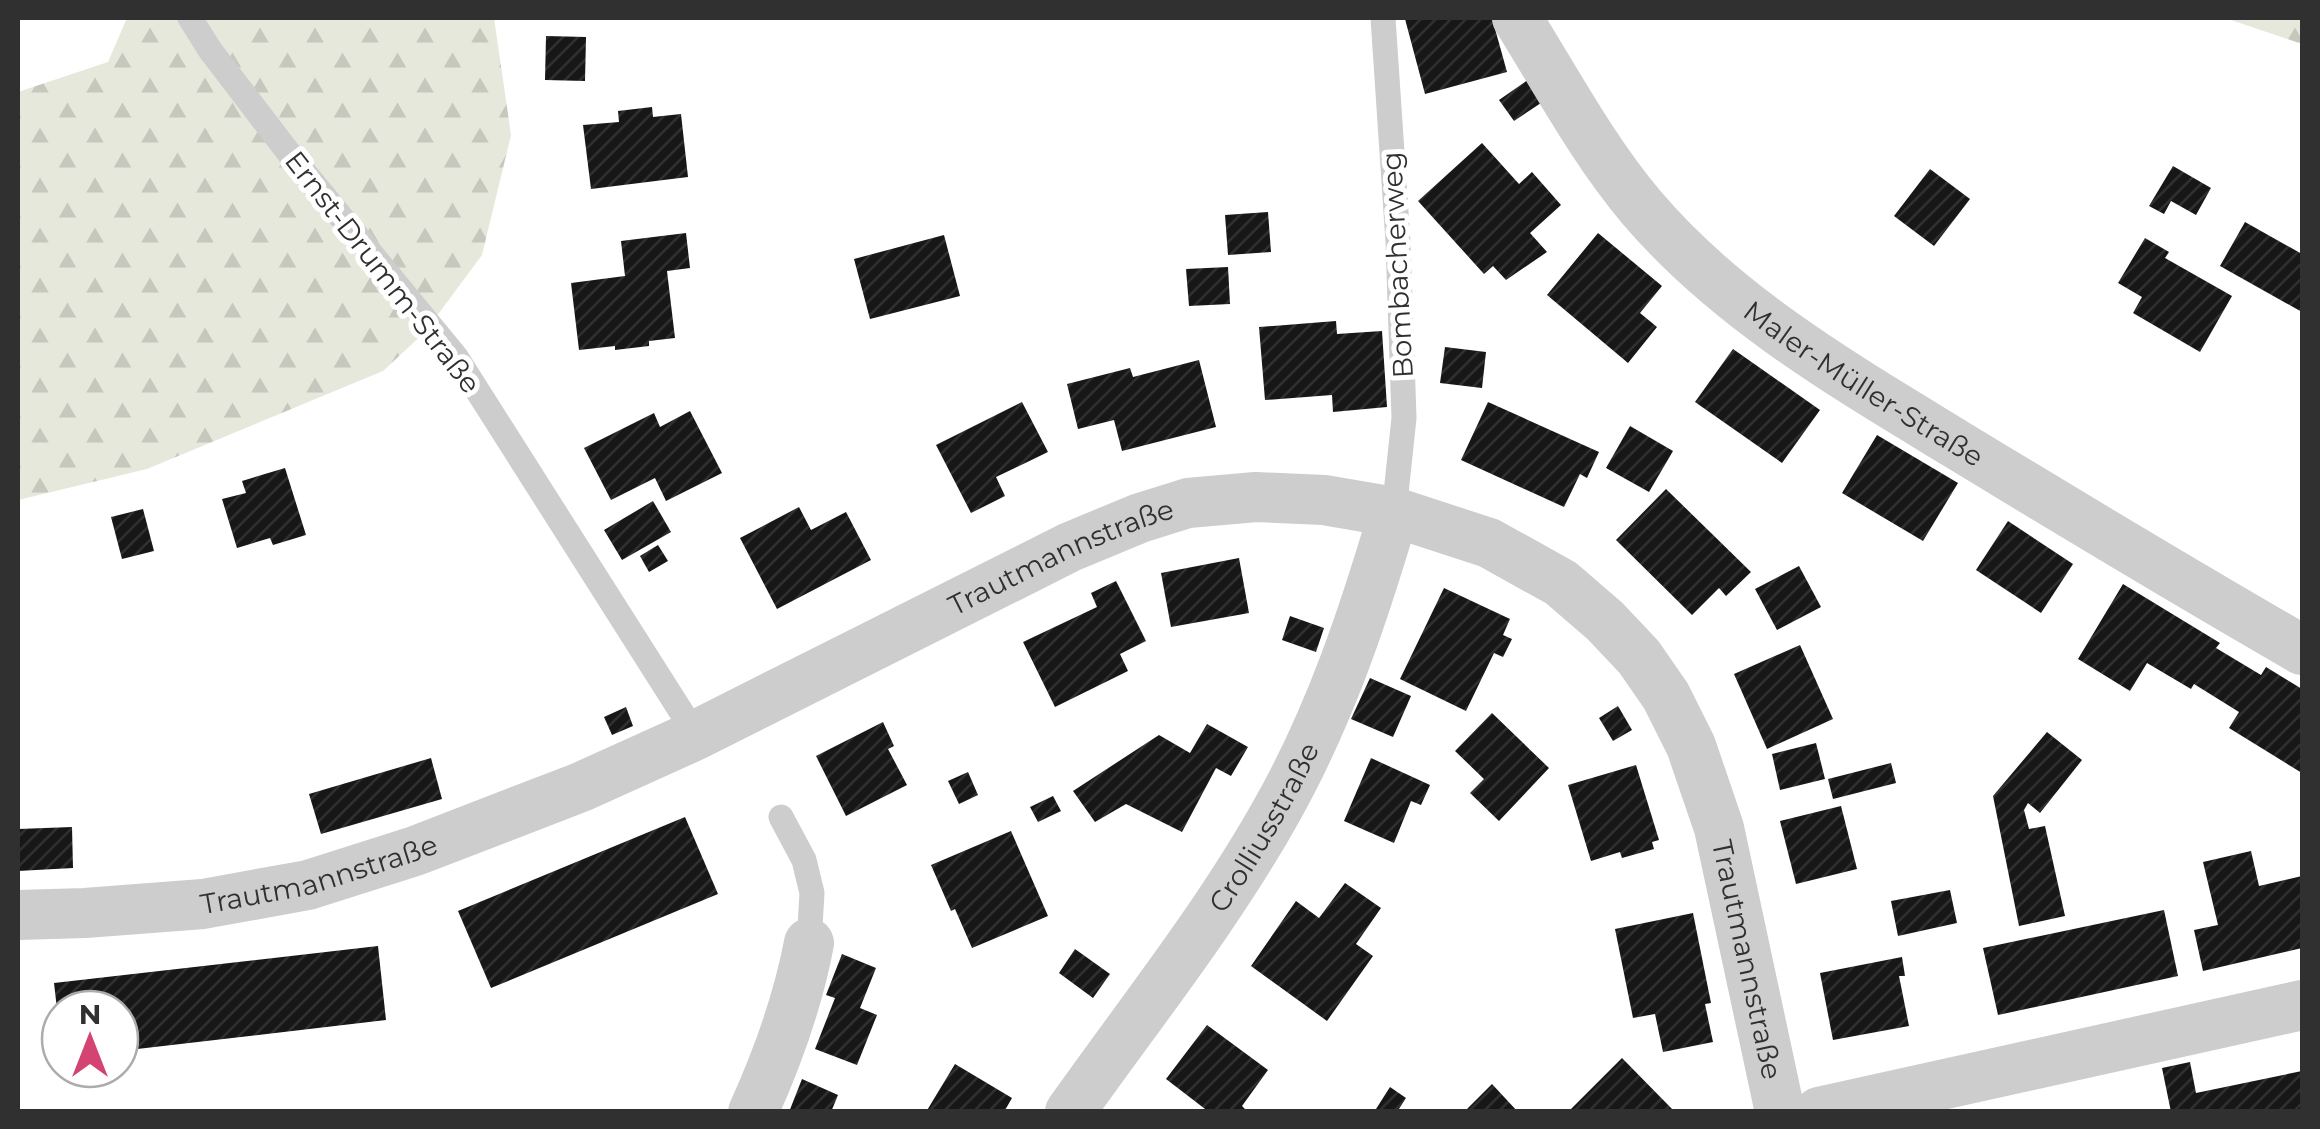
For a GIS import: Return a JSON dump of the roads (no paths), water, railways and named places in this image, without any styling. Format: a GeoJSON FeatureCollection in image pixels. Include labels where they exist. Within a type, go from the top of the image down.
{"type":"FeatureCollection","features":[{"type":"Feature","properties":{"kind":"street","name":"Maler-Müller-Straße"},"geometry":{"type":"LineString","coordinates":[[1518,18],[1598,150],[1643,209],[1701,268],[1778,330],[1882,399],[2302,650]]}},
{"type":"Feature","properties":{"kind":"street","name":"Trautmannstraße"},"geometry":{"type":"LineString","coordinates":[[18,914],[203,904],[308,885],[414,852],[580,788],[1070,547],[1140,518],[1188,503],[1256,497],[1324,500],[1394,512],[1489,543],[1560,583],[1640,658],[1666,696],[1691,746],[1719,828],[1780,1112]]}},
{"type":"Feature","properties":{"kind":"street","name":"Crolliusstraße"},"geometry":{"type":"LineString","coordinates":[[1070,1112],[1230,888],[1277,810],[1328,705],[1394,512]]}},
{"type":"Feature","properties":{"kind":"street"},"geometry":{"type":"LineString","coordinates":[[753,1112],[786,1029],[809,942]]}},
{"type":"Feature","properties":{"kind":"street"},"geometry":{"type":"LineString","coordinates":[[1819,1112],[2302,1006]]}},
{"type":"Feature","properties":{"kind":"lane","name":"Ernst-Drumm-Straße"},"geometry":{"type":"LineString","coordinates":[[190,18],[295,161],[456,357],[696,734]]}},
{"type":"Feature","properties":{"kind":"lane","name":"Bombacherweg"},"geometry":{"type":"LineString","coordinates":[[1383,18],[1398,242],[1404,418],[1394,512]]}},
{"type":"Feature","properties":{"kind":"lane"},"geometry":{"type":"LineString","coordinates":[[781,817],[804,860],[812,892],[809,942]]}}]}
